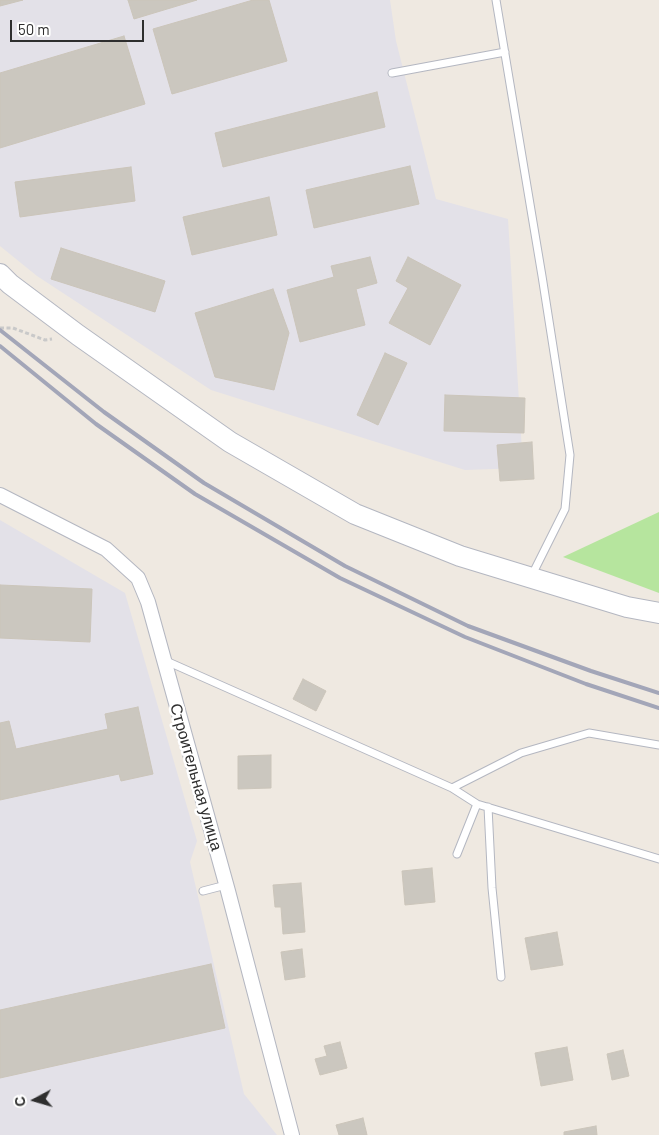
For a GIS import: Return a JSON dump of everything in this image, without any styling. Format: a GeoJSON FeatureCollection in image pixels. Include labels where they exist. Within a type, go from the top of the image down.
{"type":"FeatureCollection","features":[{"type":"Feature","properties":{"kind":"main road"},"geometry":{"type":"LineString","coordinates":[[0,274],[10,284],[78,335],[230,442],[355,514],[460,556],[628,607],[659,613]]}},
{"type":"Feature","properties":{"kind":"street","name":"Строительная улица"},"geometry":{"type":"LineString","coordinates":[[0,495],[106,549],[138,578],[148,602],[292,1135]]}},
{"type":"Feature","properties":{"kind":"lane"},"geometry":{"type":"LineString","coordinates":[[496,0],[570,455],[565,509],[531,578]]}},
{"type":"Feature","properties":{"kind":"lane"},"geometry":{"type":"LineString","coordinates":[[392,73],[505,52]]}},
{"type":"Feature","properties":{"kind":"lane"},"geometry":{"type":"LineString","coordinates":[[163,660],[452,788],[477,804],[659,859]]}},
{"type":"Feature","properties":{"kind":"lane"},"geometry":{"type":"LineString","coordinates":[[452,788],[521,753],[589,733],[659,744]]}},
{"type":"Feature","properties":{"kind":"lane"},"geometry":{"type":"LineString","coordinates":[[457,854],[477,804]]}},
{"type":"Feature","properties":{"kind":"lane"},"geometry":{"type":"LineString","coordinates":[[488,807],[492,888],[501,977]]}},
{"type":"Feature","properties":{"kind":"lane"},"geometry":{"type":"LineString","coordinates":[[203,891],[226,885]]}},
{"type":"Feature","properties":{"kind":"path"},"geometry":{"type":"LineString","coordinates":[[0,328],[12,328],[45,340],[78,335]]}},
{"type":"Feature","properties":{"kind":"shaded area"},"geometry":{"type":"Polygon","coordinates":[[[0,0],[390,0],[396,41],[436,199],[508,219],[523,468],[465,470],[211,390],[37,276],[0,246],[0,0]]]}},
{"type":"Feature","properties":{"kind":"shaded area"},"geometry":{"type":"Polygon","coordinates":[[[0,520],[125,593],[197,841],[190,862],[244,1094],[277,1135],[0,1135],[0,520]]]}},
{"type":"Feature","properties":{"kind":"green space"},"geometry":{"type":"Polygon","coordinates":[[[659,512],[659,593],[563,557],[659,512]]]}},
{"type":"Feature","properties":{"kind":"building"},"geometry":{"type":"Polygon","coordinates":[[[0,0],[23,0],[0,6],[0,0]]]}},
{"type":"Feature","properties":{"kind":"building"},"geometry":{"type":"Polygon","coordinates":[[[128,0],[197,0],[134,19],[128,0]]]}},
{"type":"Feature","properties":{"kind":"building"},"geometry":{"type":"Polygon","coordinates":[[[253,0],[269,0],[287,61],[172,94],[153,29],[253,0]]]}},
{"type":"Feature","properties":{"kind":"building"},"geometry":{"type":"Polygon","coordinates":[[[124,36],[145,104],[0,148],[0,73],[124,36]]]}},
{"type":"Feature","properties":{"kind":"building"},"geometry":{"type":"Polygon","coordinates":[[[377,92],[385,127],[223,167],[215,133],[377,92]]]}},
{"type":"Feature","properties":{"kind":"building"},"geometry":{"type":"Polygon","coordinates":[[[410,166],[419,204],[314,228],[306,190],[410,166]]]}},
{"type":"Feature","properties":{"kind":"building"},"geometry":{"type":"Polygon","coordinates":[[[131,167],[135,201],[20,217],[15,182],[131,167]]]}},
{"type":"Feature","properties":{"kind":"building"},"geometry":{"type":"Polygon","coordinates":[[[269,197],[277,235],[192,255],[183,217],[269,197]]]}},
{"type":"Feature","properties":{"kind":"building"},"geometry":{"type":"Polygon","coordinates":[[[61,248],[165,281],[155,312],[51,279],[61,248]]]}},
{"type":"Feature","properties":{"kind":"building"},"geometry":{"type":"Polygon","coordinates":[[[370,257],[377,283],[356,289],[365,325],[300,342],[287,290],[334,277],[331,266],[370,257]]]}},
{"type":"Feature","properties":{"kind":"building"},"geometry":{"type":"Polygon","coordinates":[[[408,257],[461,285],[430,345],[389,323],[408,288],[396,281],[408,257]]]}},
{"type":"Feature","properties":{"kind":"building"},"geometry":{"type":"Polygon","coordinates":[[[273,289],[289,333],[274,390],[215,377],[195,313],[273,289]]]}},
{"type":"Feature","properties":{"kind":"building"},"geometry":{"type":"Polygon","coordinates":[[[385,353],[407,363],[378,425],[357,415],[385,353]]]}},
{"type":"Feature","properties":{"kind":"building"},"geometry":{"type":"Polygon","coordinates":[[[445,395],[525,398],[524,433],[444,431],[445,395]]]}},
{"type":"Feature","properties":{"kind":"building"},"geometry":{"type":"Polygon","coordinates":[[[532,442],[534,479],[500,481],[497,445],[532,442]]]}},
{"type":"Feature","properties":{"kind":"building"},"geometry":{"type":"Polygon","coordinates":[[[0,585],[92,589],[90,642],[0,638],[0,585]]]}},
{"type":"Feature","properties":{"kind":"building"},"geometry":{"type":"Polygon","coordinates":[[[303,679],[326,691],[316,711],[293,699],[303,679]]]}},
{"type":"Feature","properties":{"kind":"building"},"geometry":{"type":"Polygon","coordinates":[[[138,707],[153,774],[121,781],[119,774],[0,800],[0,723],[9,721],[16,749],[108,729],[105,714],[138,707]]]}},
{"type":"Feature","properties":{"kind":"building"},"geometry":{"type":"Polygon","coordinates":[[[271,755],[271,788],[238,789],[238,756],[271,755]]]}},
{"type":"Feature","properties":{"kind":"building"},"geometry":{"type":"Polygon","coordinates":[[[432,868],[435,902],[405,905],[402,871],[432,868]]]}},
{"type":"Feature","properties":{"kind":"building"},"geometry":{"type":"Polygon","coordinates":[[[301,883],[305,932],[283,934],[281,907],[275,907],[273,885],[301,883]]]}},
{"type":"Feature","properties":{"kind":"building"},"geometry":{"type":"Polygon","coordinates":[[[557,932],[563,965],[531,970],[525,938],[557,932]]]}},
{"type":"Feature","properties":{"kind":"building"},"geometry":{"type":"Polygon","coordinates":[[[302,949],[305,977],[285,980],[281,952],[302,949]]]}},
{"type":"Feature","properties":{"kind":"building"},"geometry":{"type":"Polygon","coordinates":[[[211,964],[225,1028],[0,1078],[0,1010],[211,964]]]}},
{"type":"Feature","properties":{"kind":"building"},"geometry":{"type":"Polygon","coordinates":[[[340,1042],[347,1068],[320,1075],[315,1059],[327,1056],[324,1046],[340,1042]]]}},
{"type":"Feature","properties":{"kind":"building"},"geometry":{"type":"Polygon","coordinates":[[[567,1047],[573,1080],[541,1086],[535,1053],[567,1047]]]}},
{"type":"Feature","properties":{"kind":"building"},"geometry":{"type":"Polygon","coordinates":[[[623,1050],[629,1076],[612,1080],[607,1054],[623,1050]]]}},
{"type":"Feature","properties":{"kind":"building"},"geometry":{"type":"Polygon","coordinates":[[[363,1118],[367,1135],[339,1135],[336,1125],[363,1118]]]}},
{"type":"Feature","properties":{"kind":"building"},"geometry":{"type":"Polygon","coordinates":[[[596,1126],[597,1135],[564,1135],[564,1132],[596,1126]]]}},
{"type":"Feature","properties":{"kind":"railway"},"geometry":{"type":"LineString","coordinates":[[0,330],[104,412],[204,483],[345,566],[468,626],[591,671],[659,693]]}},
{"type":"Feature","properties":{"kind":"railway"},"geometry":{"type":"LineString","coordinates":[[0,346],[96,424],[195,494],[340,578],[465,637],[586,684],[659,708]]}}]}
